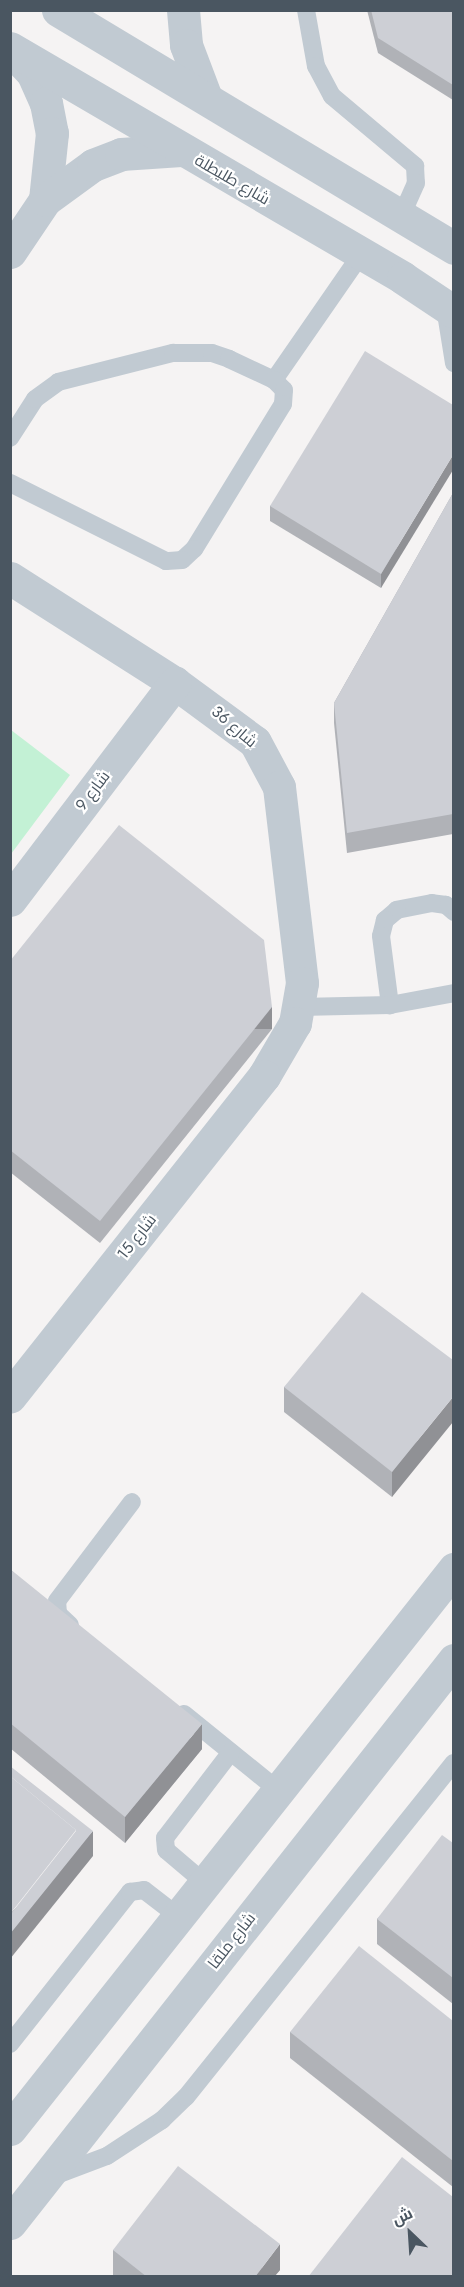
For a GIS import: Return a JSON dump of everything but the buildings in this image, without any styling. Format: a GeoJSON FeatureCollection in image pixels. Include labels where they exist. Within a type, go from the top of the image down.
{"type":"FeatureCollection","features":[{"type":"Feature","properties":{"kind":"street"},"geometry":{"type":"LineString","coordinates":[[183,10],[186,45],[206,98]]}},
{"type":"Feature","properties":{"kind":"street"},"geometry":{"type":"LineString","coordinates":[[75,13],[206,98],[453,248]]}},
{"type":"Feature","properties":{"kind":"street"},"geometry":{"type":"LineString","coordinates":[[10,48],[33,74],[46,103],[52,133],[45,200]]}},
{"type":"Feature","properties":{"kind":"street","name":"شارع طليطلة"},"geometry":{"type":"LineString","coordinates":[[10,48],[360,256],[451,303]]}},
{"type":"Feature","properties":{"kind":"street"},"geometry":{"type":"LineString","coordinates":[[10,252],[45,200],[68,180],[121,154],[181,150]]}},
{"type":"Feature","properties":{"kind":"street","name":"شارع 36"},"geometry":{"type":"LineString","coordinates":[[10,579],[175,683],[255,742],[279,787],[300,959],[300,1007],[286,1045],[264,1076]]}},
{"type":"Feature","properties":{"kind":"street","name":"شارع 9"},"geometry":{"type":"LineString","coordinates":[[10,900],[175,683]]}},
{"type":"Feature","properties":{"kind":"street","name":"شارع 15"},"geometry":{"type":"LineString","coordinates":[[10,1397],[264,1076]]}},
{"type":"Feature","properties":{"kind":"street"},"geometry":{"type":"LineString","coordinates":[[10,2129],[453,1569]]}},
{"type":"Feature","properties":{"kind":"street","name":"شارع ملقا"},"geometry":{"type":"LineString","coordinates":[[10,2223],[453,1660]]}},
{"type":"Feature","properties":{"kind":"lane"},"geometry":{"type":"LineString","coordinates":[[306,10],[316,66],[332,96],[415,166],[416,183],[401,216]]}},
{"type":"Feature","properties":{"kind":"lane"},"geometry":{"type":"LineString","coordinates":[[274,380],[360,256]]}},
{"type":"Feature","properties":{"kind":"lane"},"geometry":{"type":"LineString","coordinates":[[451,303],[453,363]]}},
{"type":"Feature","properties":{"kind":"lane"},"geometry":{"type":"LineString","coordinates":[[10,438],[35,399],[58,382],[150,358],[192,352],[212,353],[274,380],[284,390],[283,404],[194,549],[182,561],[166,561],[10,483]]}},
{"type":"Feature","properties":{"kind":"lane"},"geometry":{"type":"LineString","coordinates":[[390,1005],[381,936],[385,920],[397,910],[432,903],[446,905],[453,912]]}},
{"type":"Feature","properties":{"kind":"lane"},"geometry":{"type":"LineString","coordinates":[[300,1007],[390,1005],[453,993]]}},
{"type":"Feature","properties":{"kind":"lane"},"geometry":{"type":"LineString","coordinates":[[82,1634],[58,1614],[57,1601],[132,1502]]}},
{"type":"Feature","properties":{"kind":"lane"},"geometry":{"type":"LineString","coordinates":[[170,1702],[278,1790]]}},
{"type":"Feature","properties":{"kind":"lane"},"geometry":{"type":"LineString","coordinates":[[206,1884],[166,1850],[165,1838],[231,1752]]}},
{"type":"Feature","properties":{"kind":"lane"},"geometry":{"type":"LineString","coordinates":[[46,2178],[107,2156],[162,2120],[186,2097],[453,1763]]}},
{"type":"Feature","properties":{"kind":"lane"},"geometry":{"type":"LineString","coordinates":[[10,2044],[130,1892],[144,1890],[179,1917]]}},
{"type":"Feature","properties":{"kind":"green space"},"geometry":{"type":"Polygon","coordinates":[[[11,730],[70,775],[10,854],[11,730]]]}}]}
